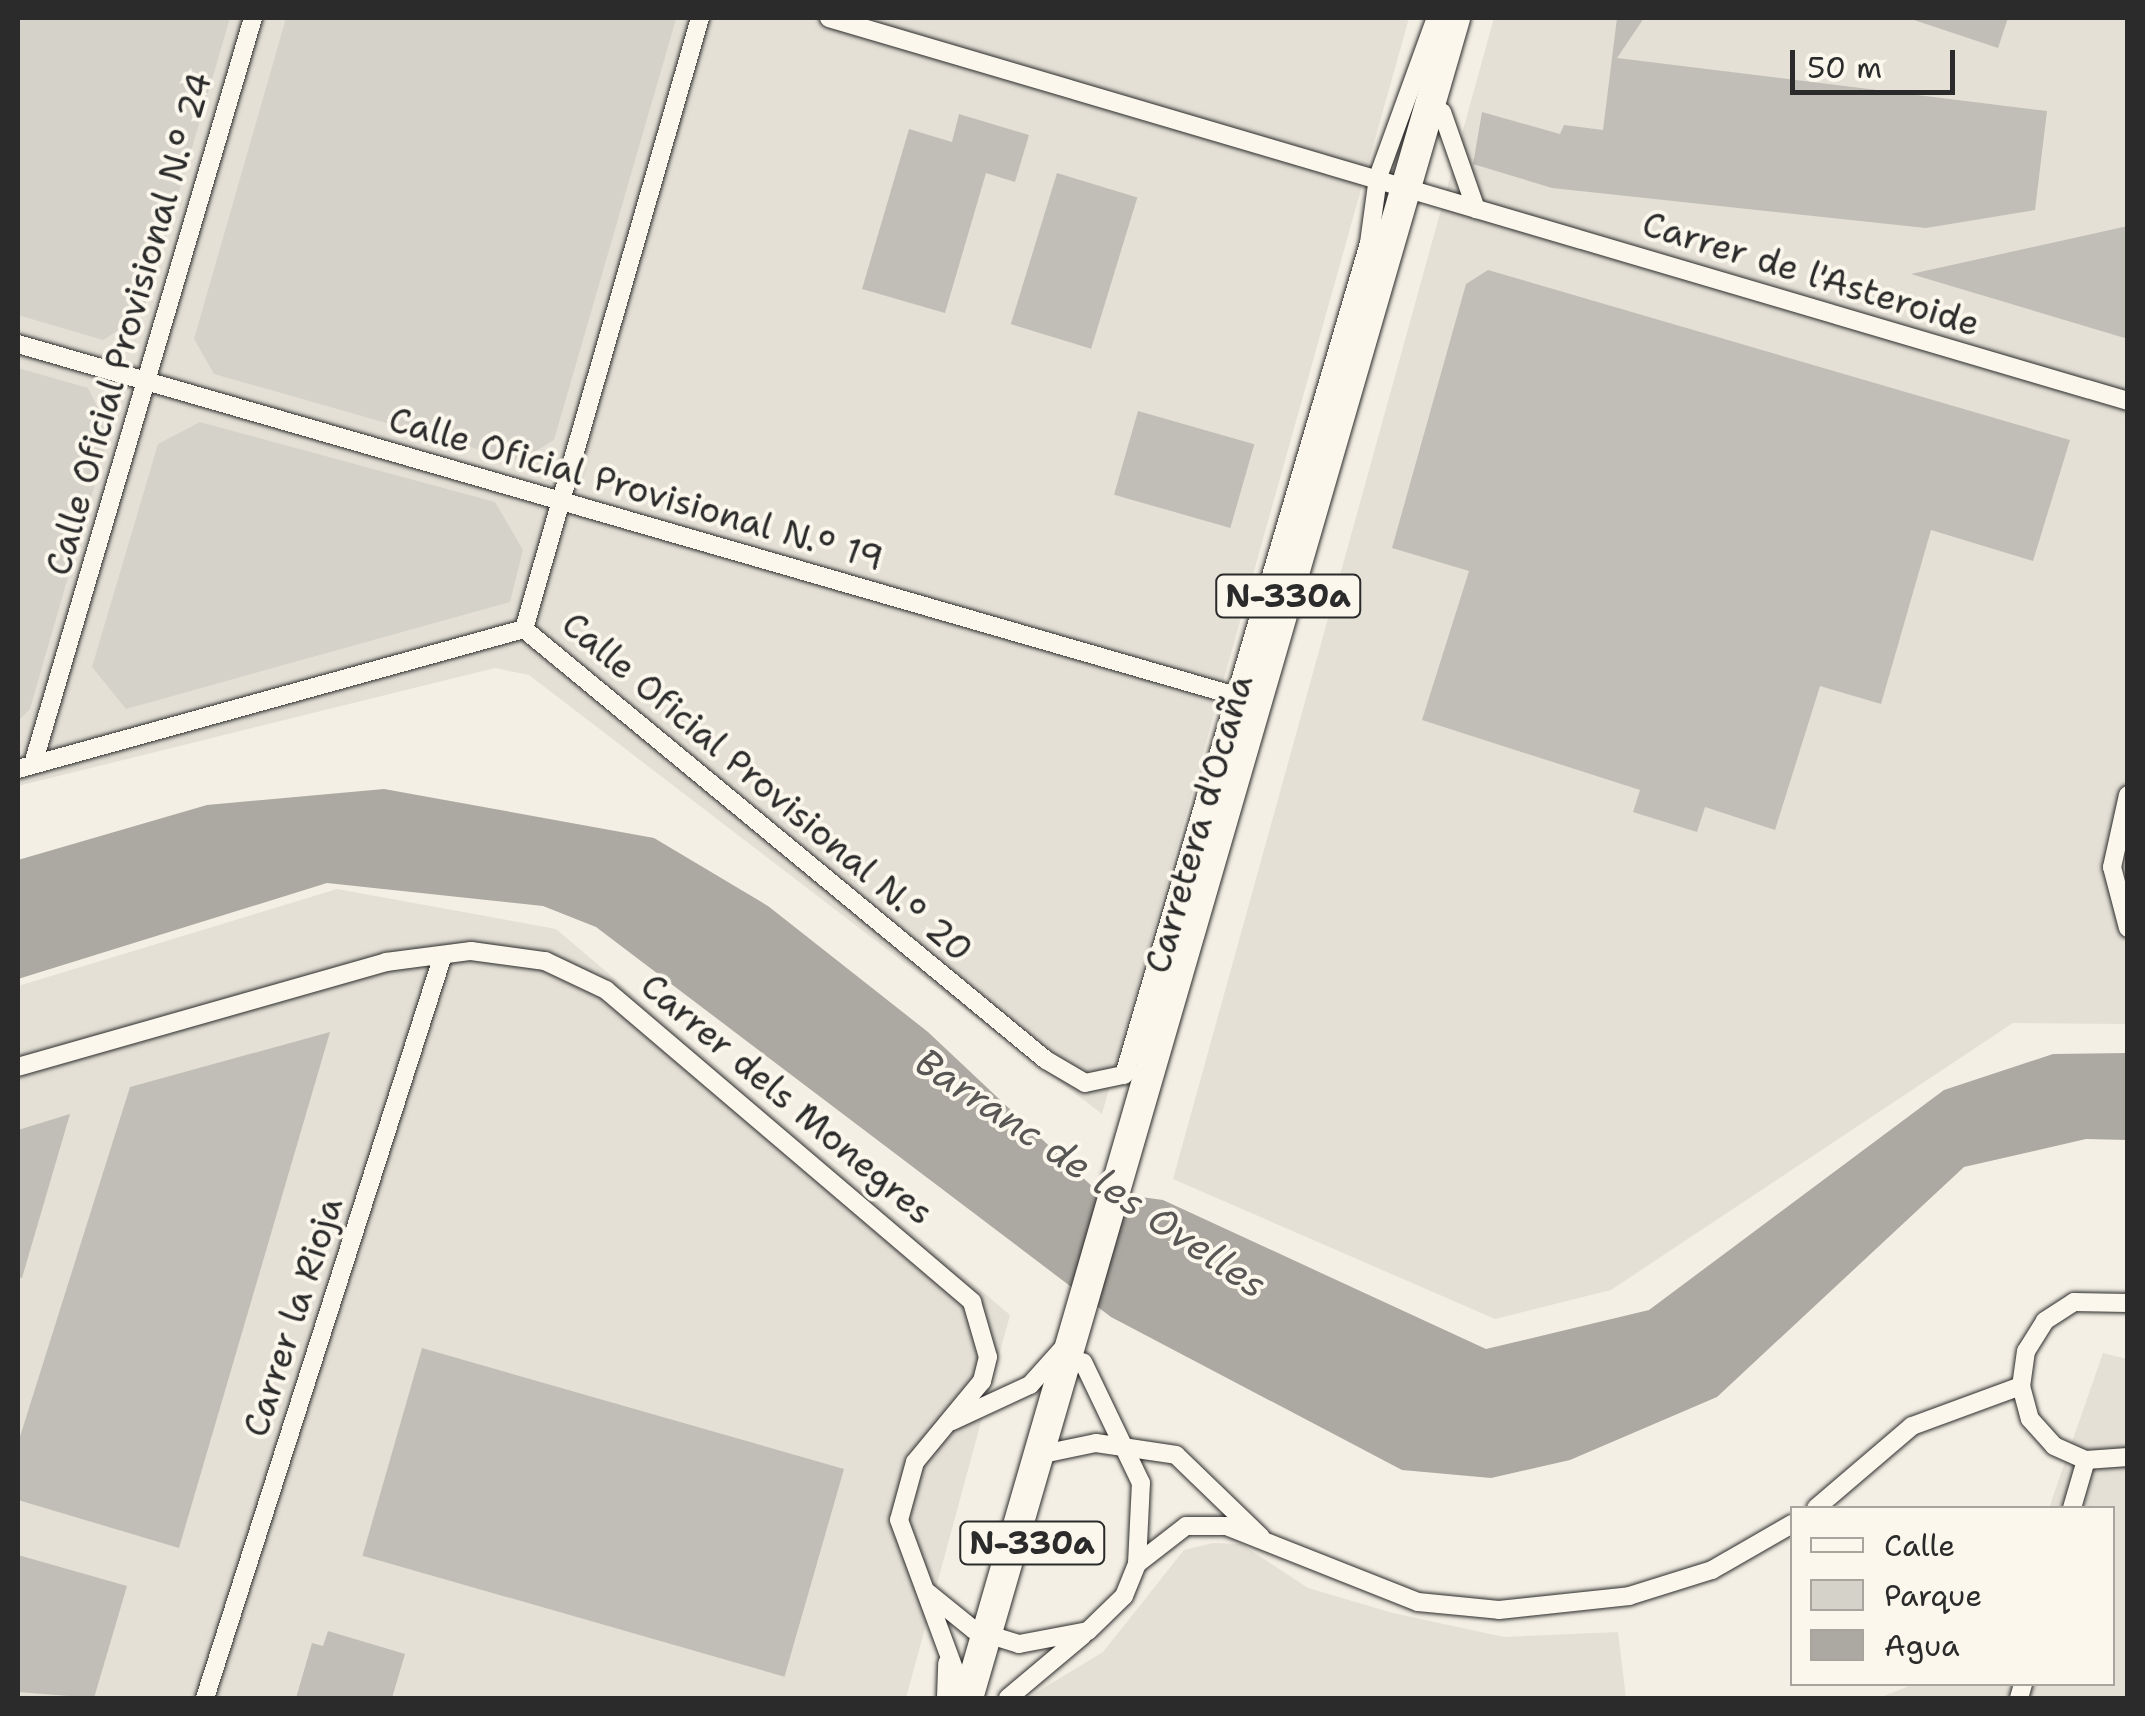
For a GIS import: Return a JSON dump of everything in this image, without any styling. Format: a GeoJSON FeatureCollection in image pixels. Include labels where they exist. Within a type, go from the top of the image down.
{"type":"FeatureCollection","features":[{"type":"Feature","properties":{"kind":"main road","name":"Carretera d'Ocaña"},"geometry":{"type":"LineString","coordinates":[[966,1698],[993,1639],[1080,1348],[1414,188],[1455,18]]}},
{"type":"Feature","properties":{"kind":"main road","name":"Carretera d'Ocaña"},"geometry":{"type":"LineString","coordinates":[[1414,188],[1442,112],[1469,18]]}},
{"type":"Feature","properties":{"kind":"main road","name":"Carretera d'Ocaña"},"geometry":{"type":"LineString","coordinates":[[986,1698],[993,1639]]}},
{"type":"Feature","properties":{"kind":"street","name":"Calle Oficial Provisional N.º 24"},"geometry":{"type":"LineString","coordinates":[[26,767],[253,18]]}},
{"type":"Feature","properties":{"kind":"street"},"geometry":{"type":"LineString","coordinates":[[524,630],[700,18]]}},
{"type":"Feature","properties":{"kind":"street","name":"Carrer de l'Asteroide"},"geometry":{"type":"LineString","coordinates":[[829,18],[1378,177],[2128,402]]}},
{"type":"Feature","properties":{"kind":"street","name":"Carretera d'Ocaña"},"geometry":{"type":"LineString","coordinates":[[1105,1084],[1124,1075],[1138,1045],[1369,243],[1378,177],[1436,18]]}},
{"type":"Feature","properties":{"kind":"street"},"geometry":{"type":"LineString","coordinates":[[1442,112],[1476,209]]}},
{"type":"Feature","properties":{"kind":"street","name":"Calle Oficial Provisional N.º 19"},"geometry":{"type":"LineString","coordinates":[[18,344],[1236,696]]}},
{"type":"Feature","properties":{"kind":"street","name":"Calle Oficial Provisional N.º 20"},"geometry":{"type":"LineString","coordinates":[[26,767],[524,630],[1046,1060],[1105,1084]]}},
{"type":"Feature","properties":{"kind":"street"},"geometry":{"type":"LineString","coordinates":[[2128,795],[2112,867],[2128,928]]}},
{"type":"Feature","properties":{"kind":"street","name":"Carrer dels Monegres"},"geometry":{"type":"LineString","coordinates":[[18,1066],[386,962],[443,955],[545,960],[606,990],[952,1281],[972,1302],[988,1356],[982,1381],[904,1492],[899,1520],[913,1577]]}},
{"type":"Feature","properties":{"kind":"street","name":"Carrer la Rioja"},"geometry":{"type":"LineString","coordinates":[[205,1698],[443,955]]}},
{"type":"Feature","properties":{"kind":"street"},"geometry":{"type":"LineString","coordinates":[[2128,1303],[2074,1302],[2045,1321],[2026,1351],[2021,1386],[2030,1419],[2054,1446],[2086,1460],[2128,1458]]}},
{"type":"Feature","properties":{"kind":"street"},"geometry":{"type":"LineString","coordinates":[[1008,1698],[1124,1596],[1137,1564],[1141,1484],[1080,1348]]}},
{"type":"Feature","properties":{"kind":"street","name":"Carretera d'Ocaña"},"geometry":{"type":"LineString","coordinates":[[951,1422],[1030,1385],[1080,1348]]}},
{"type":"Feature","properties":{"kind":"street"},"geometry":{"type":"LineString","coordinates":[[1818,1506],[1912,1426],[2021,1386]]}},
{"type":"Feature","properties":{"kind":"street"},"geometry":{"type":"LineString","coordinates":[[1050,1449],[1126,1445],[1176,1455],[1262,1537]]}},
{"type":"Feature","properties":{"kind":"street"},"geometry":{"type":"LineString","coordinates":[[2073,1506],[2086,1460]]}},
{"type":"Feature","properties":{"kind":"street"},"geometry":{"type":"LineString","coordinates":[[1137,1564],[1186,1526],[1262,1537],[1418,1602],[1499,1610],[1629,1596],[1712,1570],[1790,1525]]}},
{"type":"Feature","properties":{"kind":"street"},"geometry":{"type":"LineString","coordinates":[[913,1577],[993,1639],[1088,1631]]}},
{"type":"Feature","properties":{"kind":"street"},"geometry":{"type":"LineString","coordinates":[[913,1577],[948,1648],[966,1698]]}},
{"type":"Feature","properties":{"kind":"street"},"geometry":{"type":"LineString","coordinates":[[946,1698],[948,1648]]}},
{"type":"Feature","properties":{"kind":"shaded area"},"geometry":{"type":"Polygon","coordinates":[[[18,18],[1409,18],[1102,1114],[529,675],[495,668],[18,786],[18,18]]]}},
{"type":"Feature","properties":{"kind":"shaded area"},"geometry":{"type":"Polygon","coordinates":[[[1494,18],[2127,18],[2127,1024],[2013,1023],[1611,1290],[1495,1319],[1173,1179],[1494,18]]]}},
{"type":"Feature","properties":{"kind":"shaded area"},"geometry":{"type":"Polygon","coordinates":[[[337,889],[556,929],[1010,1315],[906,1698],[18,1698],[18,986],[337,889]]]}},
{"type":"Feature","properties":{"kind":"shaded area"},"geometry":{"type":"Polygon","coordinates":[[[2103,1353],[2127,1359],[2127,1698],[1879,1698],[1909,1686],[2115,1686],[2115,1506],[2050,1506],[2103,1353]]]}},
{"type":"Feature","properties":{"kind":"shaded area"},"geometry":{"type":"Polygon","coordinates":[[[1213,1543],[1241,1544],[1308,1588],[1393,1613],[1504,1637],[1618,1632],[1626,1698],[1027,1698],[1103,1652],[1184,1550],[1213,1543]]]}},
{"type":"Feature","properties":{"kind":"green space"},"geometry":{"type":"Polygon","coordinates":[[[18,18],[230,18],[143,315],[103,340],[18,315],[18,18]]]}},
{"type":"Feature","properties":{"kind":"green space"},"geometry":{"type":"Polygon","coordinates":[[[286,18],[676,19],[554,440],[520,461],[214,374],[194,339],[286,18]]]}},
{"type":"Feature","properties":{"kind":"green space"},"geometry":{"type":"Polygon","coordinates":[[[18,368],[88,388],[110,432],[30,709],[18,721],[18,368]]]}},
{"type":"Feature","properties":{"kind":"green space"},"geometry":{"type":"Polygon","coordinates":[[[200,422],[495,502],[523,550],[510,602],[126,709],[92,667],[158,444],[200,422]]]}},
{"type":"Feature","properties":{"kind":"water"},"geometry":{"type":"Polygon","coordinates":[[[384,789],[654,838],[768,906],[928,1032],[1097,1191],[1163,1200],[1486,1349],[1649,1310],[1944,1090],[2053,1054],[2127,1053],[2127,1140],[2086,1139],[1964,1167],[1717,1397],[1570,1460],[1491,1478],[1402,1470],[1111,1317],[596,927],[543,906],[327,883],[18,979],[18,860],[207,805],[384,789]]]}},
{"type":"Feature","properties":{"kind":"building"},"geometry":{"type":"Polygon","coordinates":[[[1617,18],[1644,18],[1617,58],[2047,111],[2035,210],[1926,228],[1552,188],[1473,164],[1482,112],[1560,134],[1564,125],[1603,130],[1617,18]]]}},
{"type":"Feature","properties":{"kind":"building"},"geometry":{"type":"Polygon","coordinates":[[[1908,18],[2008,18],[1998,48],[1908,18]]]}},
{"type":"Feature","properties":{"kind":"building"},"geometry":{"type":"Polygon","coordinates":[[[959,114],[1029,135],[1015,182],[986,173],[945,313],[862,289],[909,129],[952,142],[959,114]]]}},
{"type":"Feature","properties":{"kind":"building"},"geometry":{"type":"Polygon","coordinates":[[[1057,173],[1137,198],[1091,349],[1011,324],[1057,173]]]}},
{"type":"Feature","properties":{"kind":"building"},"geometry":{"type":"Polygon","coordinates":[[[2128,226],[2128,339],[1911,274],[2128,226]]]}},
{"type":"Feature","properties":{"kind":"building"},"geometry":{"type":"Polygon","coordinates":[[[1488,270],[2070,440],[2033,561],[1931,530],[1881,704],[1820,686],[1775,830],[1705,807],[1697,832],[1633,812],[1640,790],[1422,720],[1469,571],[1392,548],[1466,284],[1488,270]]]}},
{"type":"Feature","properties":{"kind":"building"},"geometry":{"type":"Polygon","coordinates":[[[1138,411],[1254,444],[1230,528],[1114,495],[1138,411]]]}},
{"type":"Feature","properties":{"kind":"building"},"geometry":{"type":"Polygon","coordinates":[[[330,1032],[179,1548],[18,1500],[18,1443],[130,1087],[330,1032]]]}},
{"type":"Feature","properties":{"kind":"building"},"geometry":{"type":"Polygon","coordinates":[[[70,1114],[22,1278],[18,1277],[18,1130],[70,1114]]]}},
{"type":"Feature","properties":{"kind":"building"},"geometry":{"type":"Polygon","coordinates":[[[422,1348],[844,1469],[784,1677],[362,1556],[422,1348]]]}},
{"type":"Feature","properties":{"kind":"building"},"geometry":{"type":"Polygon","coordinates":[[[18,1555],[127,1586],[94,1698],[18,1692],[18,1555]]]}},
{"type":"Feature","properties":{"kind":"building"},"geometry":{"type":"Polygon","coordinates":[[[328,1631],[405,1654],[392,1698],[296,1698],[312,1643],[323,1646],[328,1631]]]}},
{"type":"Feature","properties":{"kind":"water label","name":"Barranc de les Ovelles"},"geometry":{"type":"Point","coordinates":[1091,1173]}}]}
